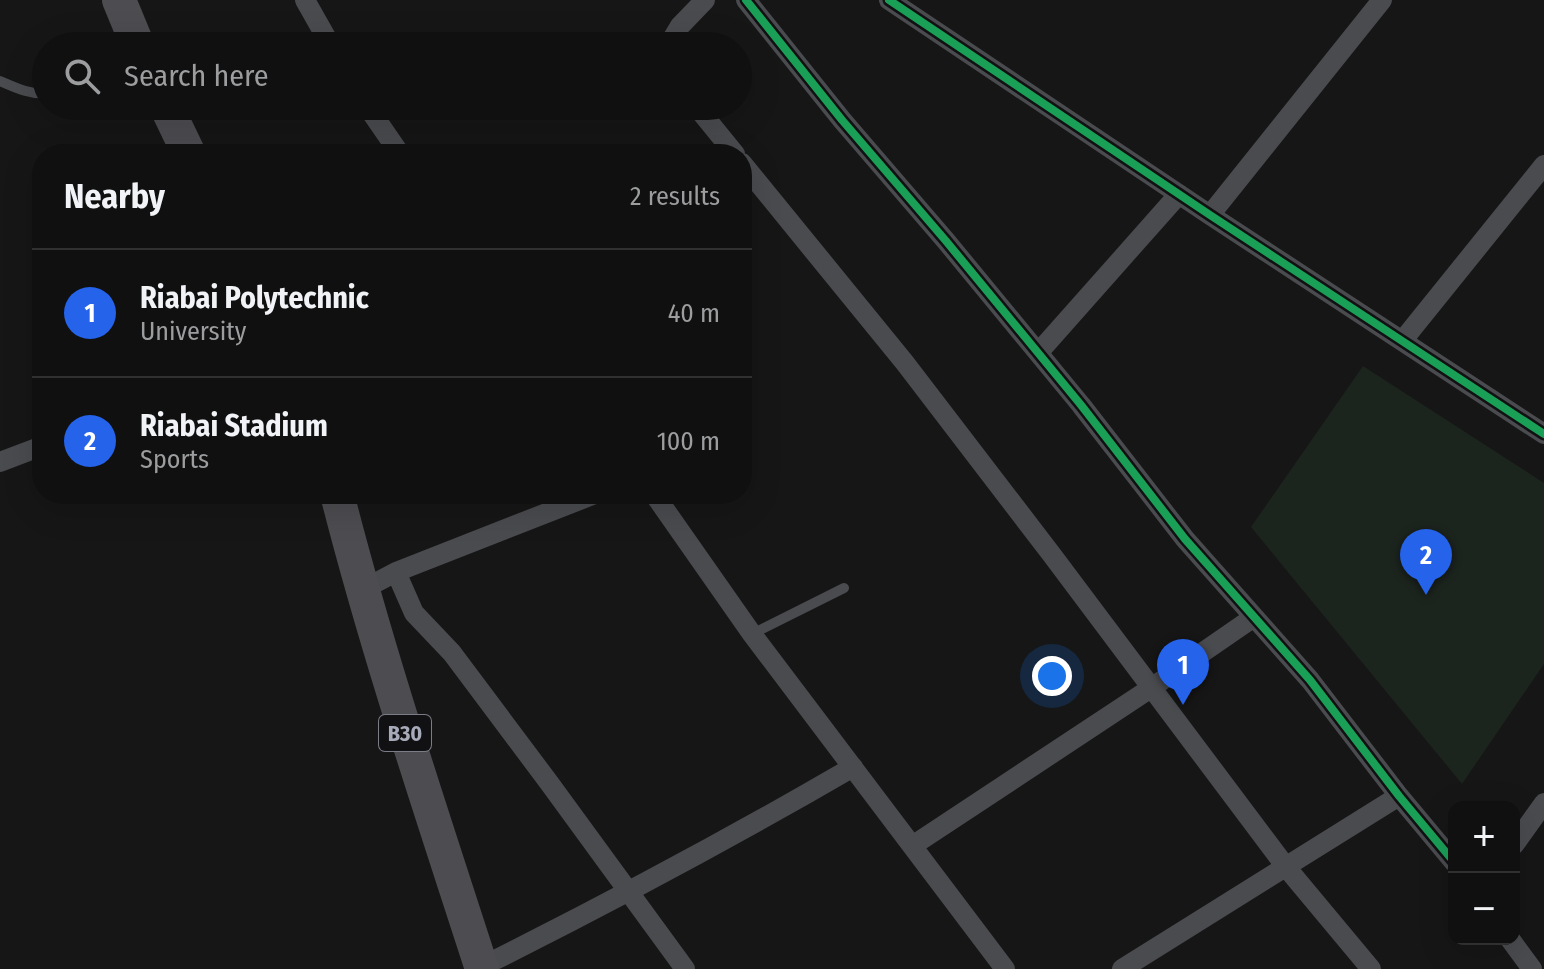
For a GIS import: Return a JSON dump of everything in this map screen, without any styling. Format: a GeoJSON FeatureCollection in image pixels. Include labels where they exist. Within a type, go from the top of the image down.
{"type":"FeatureCollection","features":[{"type":"Feature","properties":{"kind":"highway"},"geometry":{"type":"LineString","coordinates":[[119,0],[132,32]]}},
{"type":"Feature","properties":{"kind":"highway"},"geometry":{"type":"LineString","coordinates":[[173,120],[184,144]]}},
{"type":"Feature","properties":{"kind":"highway","name":"B30"},"geometry":{"type":"LineString","coordinates":[[340,504],[416,769],[482,968]]}},
{"type":"Feature","properties":{"kind":"street"},"geometry":{"type":"LineString","coordinates":[[305,0],[323,32]]}},
{"type":"Feature","properties":{"kind":"street"},"geometry":{"type":"LineString","coordinates":[[676,32],[705,0]]}},
{"type":"Feature","properties":{"kind":"street"},"geometry":{"type":"LineString","coordinates":[[746,0],[842,120],[1081,405],[1185,539],[1310,680],[1448,855]]}},
{"type":"Feature","properties":{"kind":"street"},"geometry":{"type":"LineString","coordinates":[[889,0],[1544,434]]}},
{"type":"Feature","properties":{"kind":"street"},"geometry":{"type":"LineString","coordinates":[[1210,215],[1381,0]]}},
{"type":"Feature","properties":{"kind":"street"},"geometry":{"type":"LineString","coordinates":[[377,120],[393,144]]}},
{"type":"Feature","properties":{"kind":"street"},"geometry":{"type":"LineString","coordinates":[[707,120],[727,144]]}},
{"type":"Feature","properties":{"kind":"street"},"geometry":{"type":"LineString","coordinates":[[1403,340],[1544,165]]}},
{"type":"Feature","properties":{"kind":"street"},"geometry":{"type":"LineString","coordinates":[[752,175],[905,363],[1286,867],[1371,969]]}},
{"type":"Feature","properties":{"kind":"street"},"geometry":{"type":"LineString","coordinates":[[1038,353],[1179,194]]}},
{"type":"Feature","properties":{"kind":"street"},"geometry":{"type":"LineString","coordinates":[[0,462],[32,450]]}},
{"type":"Feature","properties":{"kind":"street"},"geometry":{"type":"LineString","coordinates":[[362,590],[396,572],[569,504]]}},
{"type":"Feature","properties":{"kind":"street"},"geometry":{"type":"LineString","coordinates":[[661,504],[752,634],[1005,969]]}},
{"type":"Feature","properties":{"kind":"street"},"geometry":{"type":"LineString","coordinates":[[396,572],[414,613],[452,653],[685,969]]}},
{"type":"Feature","properties":{"kind":"street"},"geometry":{"type":"LineString","coordinates":[[912,846],[1254,617]]}},
{"type":"Feature","properties":{"kind":"street"},"geometry":{"type":"LineString","coordinates":[[482,968],[773,814],[853,767]]}},
{"type":"Feature","properties":{"kind":"street"},"geometry":{"type":"LineString","coordinates":[[1122,969],[1399,796]]}},
{"type":"Feature","properties":{"kind":"street"},"geometry":{"type":"LineString","coordinates":[[1520,837],[1544,803]]}},
{"type":"Feature","properties":{"kind":"street"},"geometry":{"type":"LineString","coordinates":[[1514,945],[1532,969]]}},
{"type":"Feature","properties":{"kind":"lane"},"geometry":{"type":"LineString","coordinates":[[0,81],[32,93]]}},
{"type":"Feature","properties":{"kind":"lane"},"geometry":{"type":"LineString","coordinates":[[752,634],[844,588]]}},
{"type":"Feature","properties":{"kind":"shaded area"},"geometry":{"type":"Polygon","coordinates":[[[1363,366],[1544,483],[1544,664],[1462,784],[1251,527],[1363,366]]]}},
{"type":"Feature","properties":{"kind":"cycle path"},"geometry":{"type":"LineString","coordinates":[[746,0],[842,120],[1081,405],[1185,539],[1310,680],[1448,855]]}},
{"type":"Feature","properties":{"kind":"cycle path"},"geometry":{"type":"LineString","coordinates":[[889,0],[1544,434]]}},
{"type":"Feature","properties":{"kind":"place","name":"Riabai Stadium"},"geometry":{"type":"Point","coordinates":[1426,595]}},
{"type":"Feature","properties":{"kind":"place","name":"Riabai Polytechnic"},"geometry":{"type":"Point","coordinates":[1183,705]}}]}
